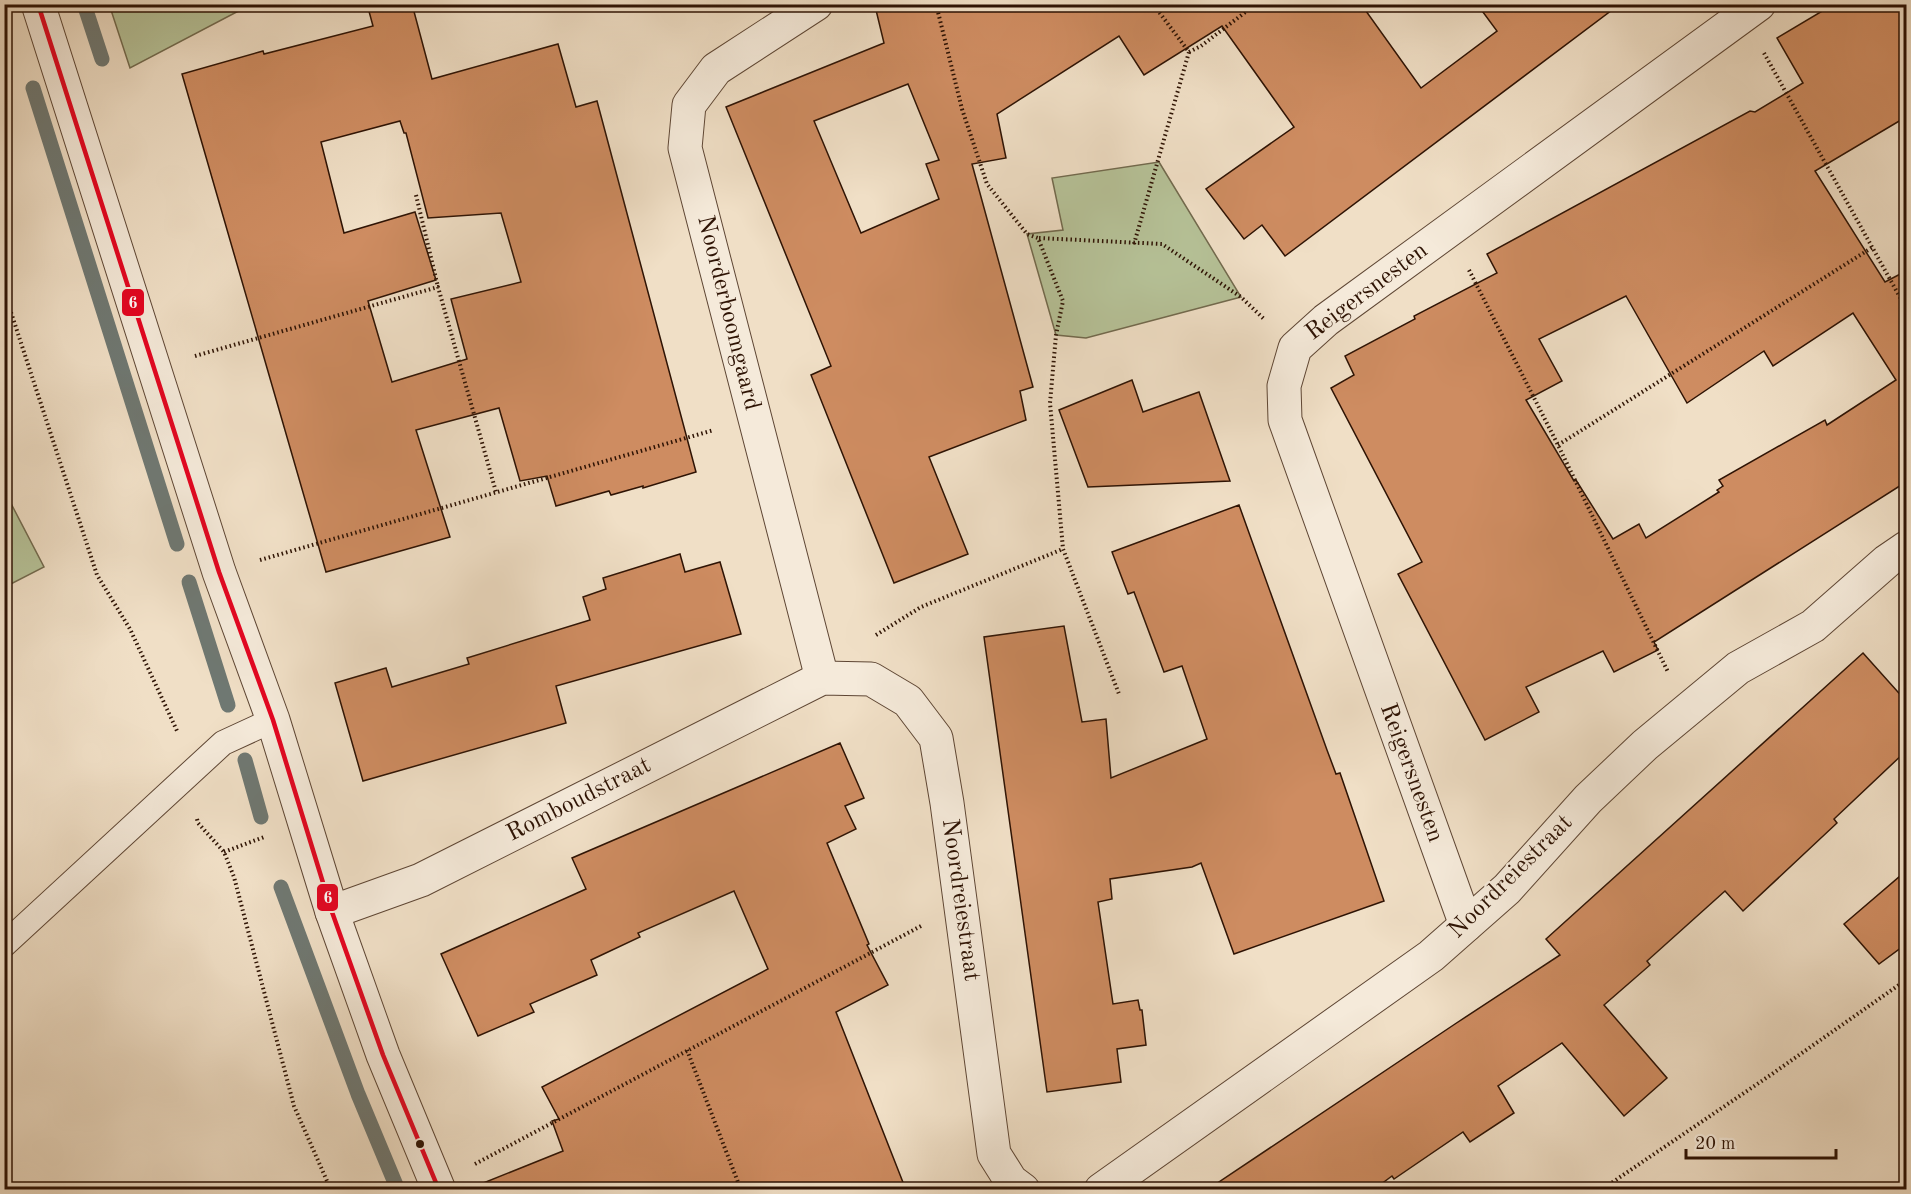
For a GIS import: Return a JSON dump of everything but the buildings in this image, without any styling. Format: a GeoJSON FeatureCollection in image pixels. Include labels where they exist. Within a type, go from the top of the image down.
{"type":"FeatureCollection","features":[{"type":"Feature","properties":{"kind":"street"},"geometry":{"type":"LineString","coordinates":[[38,4],[219,572],[273,720],[332,912],[383,1055],[438,1187]]}},
{"type":"Feature","properties":{"kind":"street","name":"Noorderboomgaard"},"geometry":{"type":"LineString","coordinates":[[816,4],[716,69],[689,105],[685,148],[822,678]]}},
{"type":"Feature","properties":{"kind":"street","name":"Reigersnesten"},"geometry":{"type":"LineString","coordinates":[[1466,925],[1285,420],[1284,386],[1295,348],[1326,320],[1751,10]]}},
{"type":"Feature","properties":{"kind":"street","name":"Noordreiestraat"},"geometry":{"type":"LineString","coordinates":[[1101,1190],[1431,956],[1507,889],[1588,799],[1645,745],[1738,668],[1813,626],[1887,561],[1906,548]]}},
{"type":"Feature","properties":{"kind":"street","name":"Noordreiestraat"},"geometry":{"type":"LineString","coordinates":[[822,678],[871,679],[908,701],[936,738],[947,803],[994,1154],[1011,1181],[1023,1190]]}},
{"type":"Feature","properties":{"kind":"street","name":"Romboudstraat"},"geometry":{"type":"LineString","coordinates":[[332,912],[421,880],[822,678]]}},
{"type":"Feature","properties":{"kind":"lane"},"geometry":{"type":"LineString","coordinates":[[4,945],[223,742],[273,720]]}},
{"type":"Feature","properties":{"kind":"path"},"geometry":{"type":"LineString","coordinates":[[936,4],[963,109],[987,184],[1028,234],[1038,238],[1162,244],[1241,297],[1295,348]]}},
{"type":"Feature","properties":{"kind":"path"},"geometry":{"type":"LineString","coordinates":[[1153,4],[1189,52]]}},
{"type":"Feature","properties":{"kind":"path"},"geometry":{"type":"LineString","coordinates":[[1134,244],[1189,52],[1201,46],[1256,4]]}},
{"type":"Feature","properties":{"kind":"path"},"geometry":{"type":"LineString","coordinates":[[1751,10],[1906,308]]}},
{"type":"Feature","properties":{"kind":"path"},"geometry":{"type":"LineString","coordinates":[[416,195],[438,287],[496,492]]}},
{"type":"Feature","properties":{"kind":"path"},"geometry":{"type":"LineString","coordinates":[[1449,230],[1558,445],[1687,710]]}},
{"type":"Feature","properties":{"kind":"path"},"geometry":{"type":"LineString","coordinates":[[1038,238],[1063,301],[1056,335],[1050,403],[1063,549],[1119,694]]}},
{"type":"Feature","properties":{"kind":"path"},"geometry":{"type":"LineString","coordinates":[[1558,445],[1873,247]]}},
{"type":"Feature","properties":{"kind":"path"},"geometry":{"type":"LineString","coordinates":[[154,367],[438,287]]}},
{"type":"Feature","properties":{"kind":"path"},"geometry":{"type":"LineString","coordinates":[[219,572],[755,418]]}},
{"type":"Feature","properties":{"kind":"path"},"geometry":{"type":"LineString","coordinates":[[822,678],[860,645],[921,607],[1063,549]]}},
{"type":"Feature","properties":{"kind":"path"},"geometry":{"type":"LineString","coordinates":[[438,1187],[687,1050],[961,904]]}},
{"type":"Feature","properties":{"kind":"path"},"geometry":{"type":"LineString","coordinates":[[1601,1190],[1906,981]]}},
{"type":"Feature","properties":{"kind":"path"},"geometry":{"type":"LineString","coordinates":[[687,1050],[741,1190]]}},
{"type":"Feature","properties":{"kind":"green space"},"geometry":{"type":"Polygon","coordinates":[[[109,4],[250,4],[250,5],[130,68],[109,4]]]}},
{"type":"Feature","properties":{"kind":"green space"},"geometry":{"type":"Polygon","coordinates":[[[1159,162],[1241,297],[1086,338],[1056,335],[1027,234],[1063,230],[1052,178],[1159,162]]]}},
{"type":"Feature","properties":{"kind":"green space"},"geometry":{"type":"Polygon","coordinates":[[[4,490],[44,567],[5,587],[4,587],[4,490]]]}},
{"type":"Feature","properties":{"kind":"waterway"},"geometry":{"type":"LineString","coordinates":[[84,4],[102,59]]}},
{"type":"Feature","properties":{"kind":"waterway"},"geometry":{"type":"LineString","coordinates":[[33,88],[177,544]]}},
{"type":"Feature","properties":{"kind":"waterway"},"geometry":{"type":"LineString","coordinates":[[189,582],[228,705]]}},
{"type":"Feature","properties":{"kind":"waterway"},"geometry":{"type":"LineString","coordinates":[[245,760],[261,817]]}},
{"type":"Feature","properties":{"kind":"waterway"},"geometry":{"type":"LineString","coordinates":[[281,887],[358,1094],[398,1190]]}},
{"type":"Feature","properties":{"kind":"transit line","name":"6"},"geometry":{"type":"LineString","coordinates":[[38,4],[219,572],[273,720],[332,912],[383,1055],[439,1190]]}}]}
